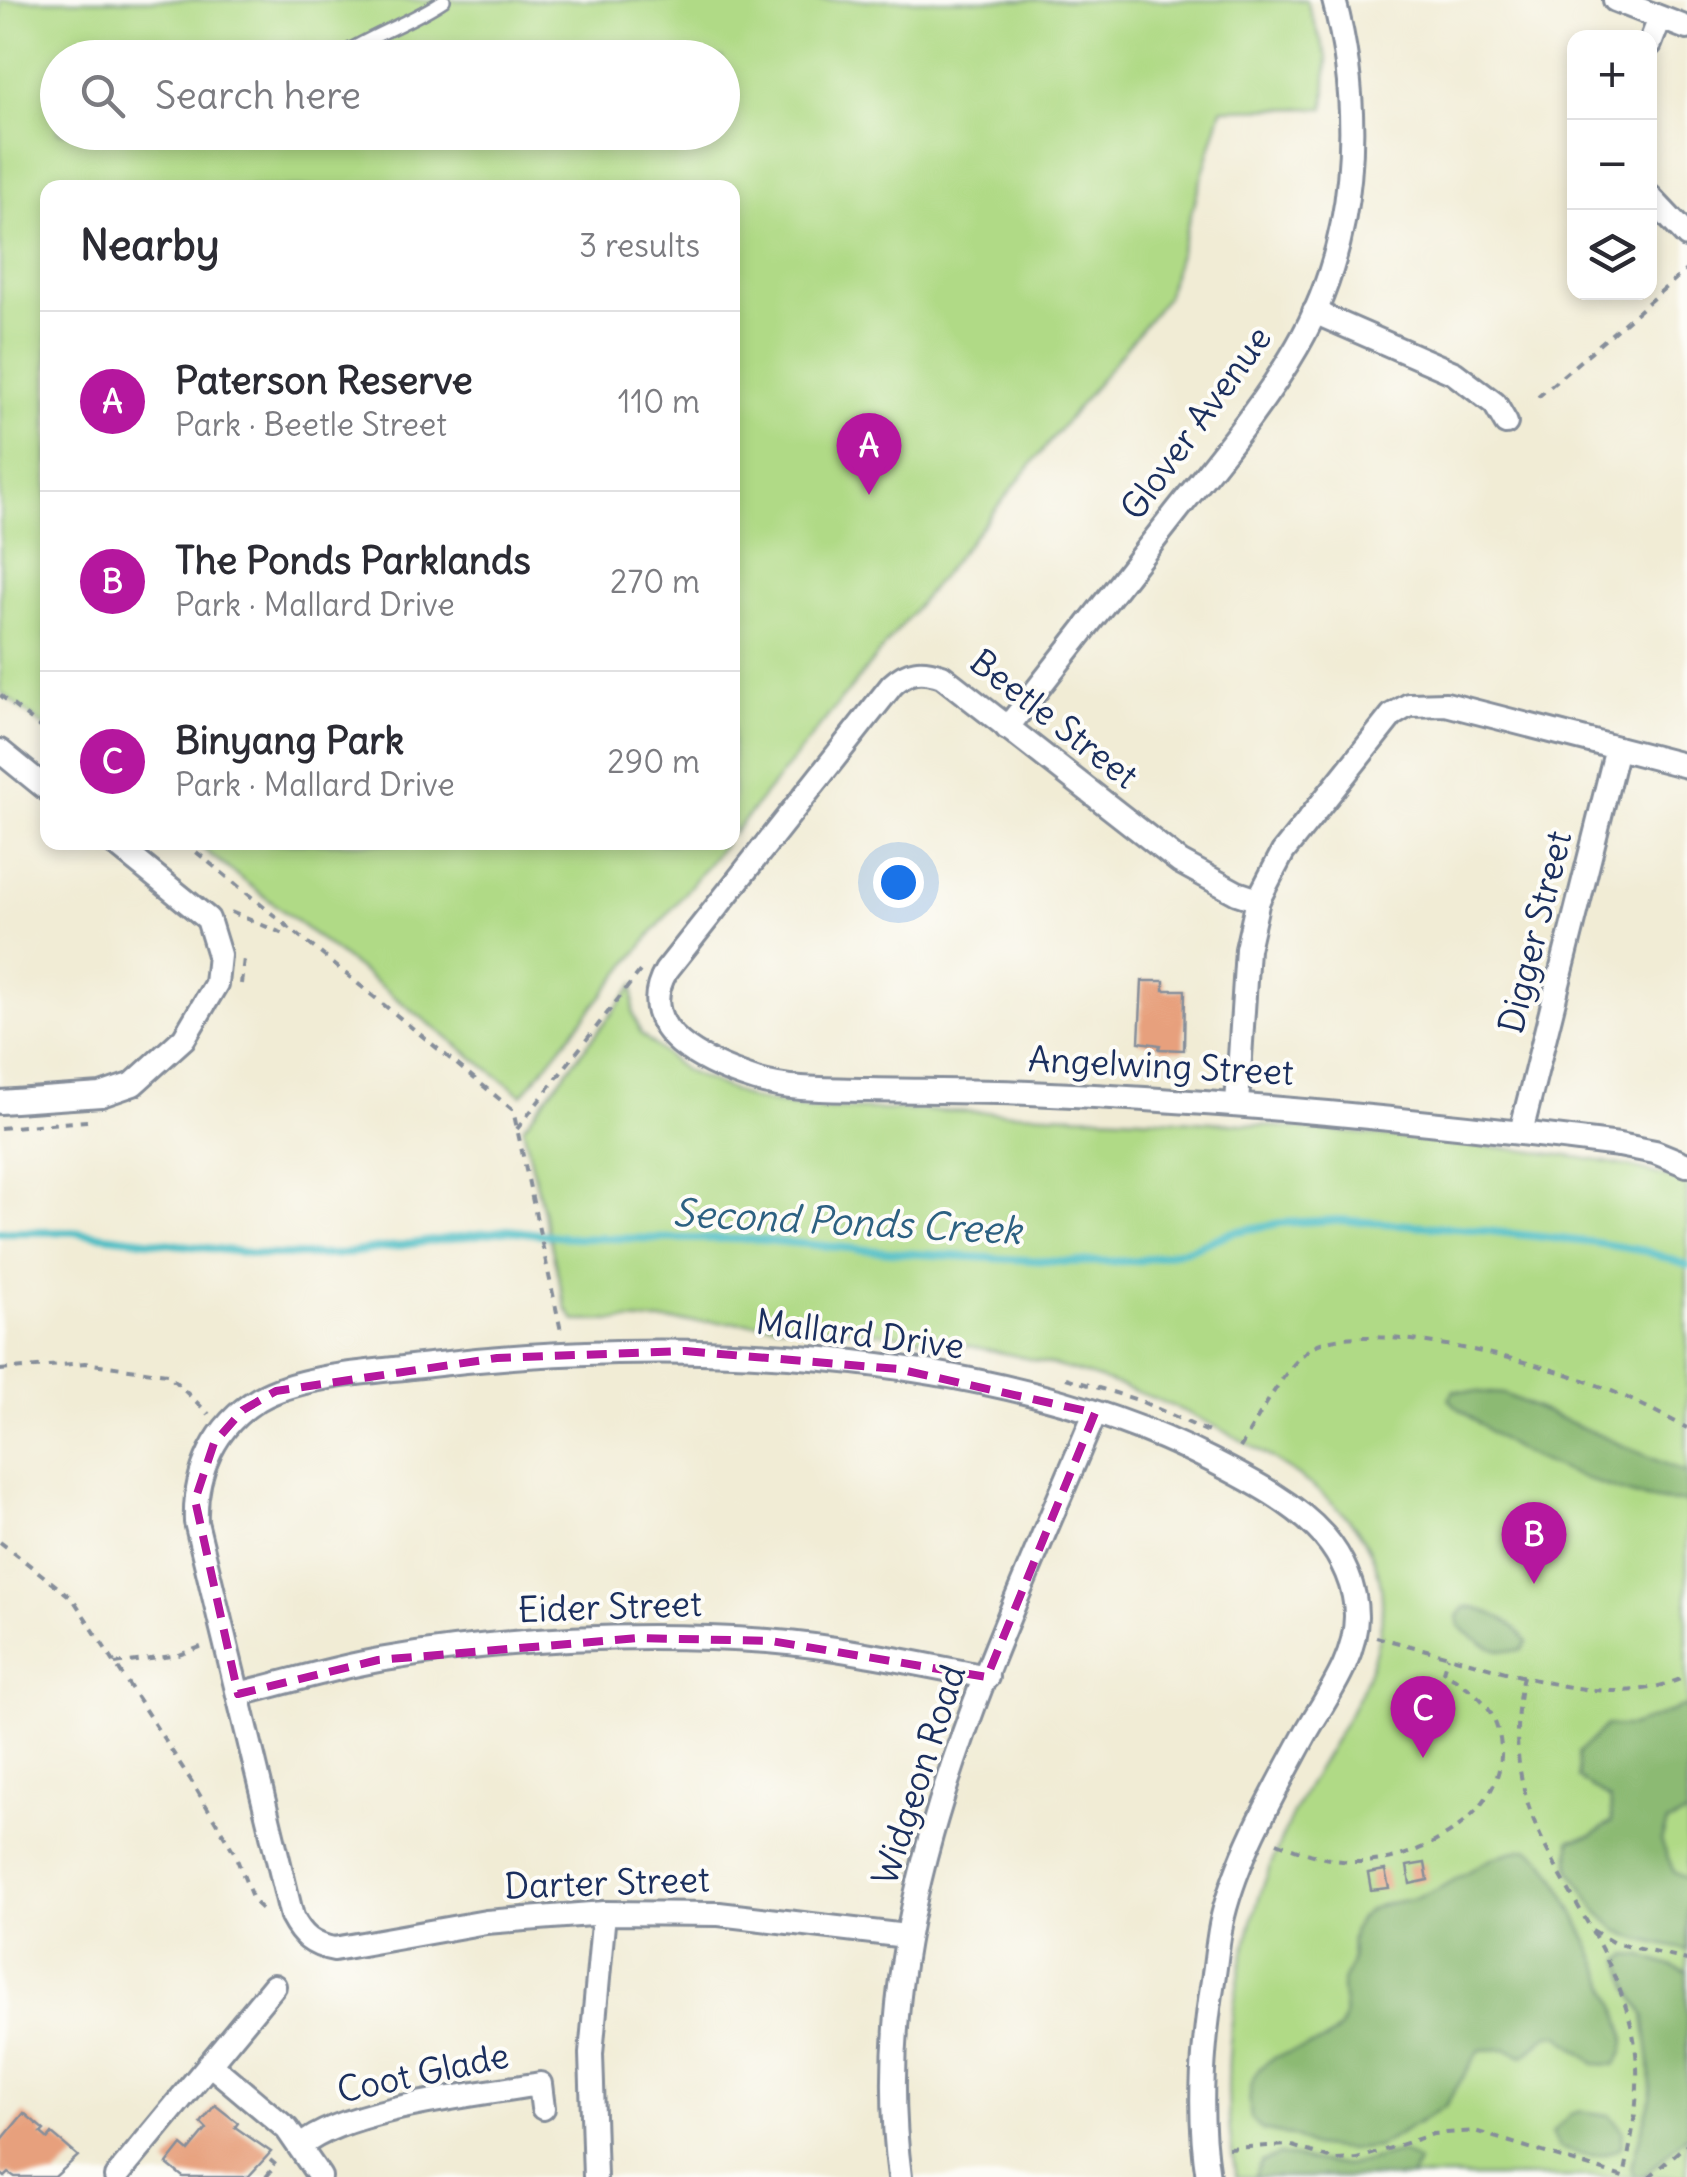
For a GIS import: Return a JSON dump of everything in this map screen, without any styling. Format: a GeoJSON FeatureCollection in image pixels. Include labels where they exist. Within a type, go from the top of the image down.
{"type":"FeatureCollection","features":[{"type":"Feature","properties":{"kind":"street","name":"Glover Avenue"},"geometry":{"type":"LineString","coordinates":[[1007,728],[1251,417],[1299,344],[1314,312],[1336,246],[1348,186],[1349,78],[1346,46],[1334,0]]}},
{"type":"Feature","properties":{"kind":"street"},"geometry":{"type":"LineString","coordinates":[[1614,0],[1687,28]]}},
{"type":"Feature","properties":{"kind":"street"},"geometry":{"type":"LineString","coordinates":[[1655,30],[1660,18]]}},
{"type":"Feature","properties":{"kind":"street"},"geometry":{"type":"LineString","coordinates":[[1657,204],[1687,236]]}},
{"type":"Feature","properties":{"kind":"street"},"geometry":{"type":"LineString","coordinates":[[1314,312],[1454,373],[1495,404],[1506,423]]}},
{"type":"Feature","properties":{"kind":"street","name":"Beetle Street"},"geometry":{"type":"LineString","coordinates":[[656,1006],[658,985],[666,971],[879,700],[904,674],[928,671],[942,676],[1180,862],[1258,900]]}},
{"type":"Feature","properties":{"kind":"street"},"geometry":{"type":"LineString","coordinates":[[1238,1104],[1247,949],[1258,900],[1283,852],[1392,715],[1409,705],[1446,704],[1687,766]]}},
{"type":"Feature","properties":{"kind":"street","name":"Digger Street"},"geometry":{"type":"LineString","coordinates":[[1521,1132],[1617,748]]}},
{"type":"Feature","properties":{"kind":"street"},"geometry":{"type":"LineString","coordinates":[[0,751],[40,784]]}},
{"type":"Feature","properties":{"kind":"street"},"geometry":{"type":"LineString","coordinates":[[0,1102],[101,1095],[133,1084],[184,1038],[216,984],[220,955],[216,914],[124,850]]}},
{"type":"Feature","properties":{"kind":"street","name":"Angelwing Street"},"geometry":{"type":"LineString","coordinates":[[656,1006],[663,1026],[695,1053],[736,1073],[783,1086],[1238,1104],[1619,1145],[1654,1152],[1687,1165]]}},
{"type":"Feature","properties":{"kind":"street","name":"Mallard Drive"},"geometry":{"type":"LineString","coordinates":[[312,1942],[298,1929],[292,1916],[196,1522],[195,1500],[201,1471],[214,1443],[243,1410],[276,1391],[376,1372],[497,1358],[685,1351],[898,1369],[1001,1388],[1095,1412],[1181,1445],[1234,1472],[1302,1516],[1323,1535],[1347,1572],[1356,1614],[1354,1633],[1336,1685],[1255,1832],[1223,1916],[1204,2037],[1201,2131],[1208,2177]]}},
{"type":"Feature","properties":{"kind":"street","name":"Widgeon Road"},"geometry":{"type":"LineString","coordinates":[[900,2177],[896,2066],[906,1936],[940,1801],[986,1677],[1095,1412]]}},
{"type":"Feature","properties":{"kind":"street","name":"Eider Street"},"geometry":{"type":"LineString","coordinates":[[238,1694],[378,1660],[495,1646],[639,1638],[771,1641],[880,1656],[986,1677]]}},
{"type":"Feature","properties":{"kind":"street"},"geometry":{"type":"LineString","coordinates":[[595,2177],[592,2054],[604,1914]]}},
{"type":"Feature","properties":{"kind":"street","name":"Darter Street"},"geometry":{"type":"LineString","coordinates":[[312,1942],[334,1949],[348,1948],[486,1922],[604,1914],[719,1914],[906,1936]]}},
{"type":"Feature","properties":{"kind":"street"},"geometry":{"type":"LineString","coordinates":[[116,2177],[274,1986]]}},
{"type":"Feature","properties":{"kind":"street"},"geometry":{"type":"LineString","coordinates":[[211,2065],[277,2120],[302,2146],[320,2177]]}},
{"type":"Feature","properties":{"kind":"street","name":"Coot Glade"},"geometry":{"type":"LineString","coordinates":[[302,2146],[321,2132],[392,2110],[540,2084],[543,2108]]}},
{"type":"Feature","properties":{"kind":"lane"},"geometry":{"type":"LineString","coordinates":[[365,40],[416,19],[444,0]]}},
{"type":"Feature","properties":{"kind":"path"},"geometry":{"type":"LineString","coordinates":[[1538,397],[1686,270]]}},
{"type":"Feature","properties":{"kind":"path"},"geometry":{"type":"LineString","coordinates":[[0,695],[40,727]]}},
{"type":"Feature","properties":{"kind":"path"},"geometry":{"type":"LineString","coordinates":[[194,850],[513,1110],[558,1311]]}},
{"type":"Feature","properties":{"kind":"path"},"geometry":{"type":"LineString","coordinates":[[216,914],[284,934],[290,927]]}},
{"type":"Feature","properties":{"kind":"path"},"geometry":{"type":"LineString","coordinates":[[517,1129],[647,962]]}},
{"type":"Feature","properties":{"kind":"path"},"geometry":{"type":"LineString","coordinates":[[1240,1448],[1290,1371],[1311,1348],[1333,1338],[1458,1348],[1533,1365],[1605,1388],[1687,1428]]}},
{"type":"Feature","properties":{"kind":"path"},"geometry":{"type":"LineString","coordinates":[[0,1370],[85,1363],[167,1374],[209,1414]]}},
{"type":"Feature","properties":{"kind":"path"},"geometry":{"type":"LineString","coordinates":[[0,1542],[73,1599],[234,1852],[254,1902],[267,1912]]}},
{"type":"Feature","properties":{"kind":"path"},"geometry":{"type":"LineString","coordinates":[[1354,1633],[1574,1688],[1654,1688],[1687,1676]]}},
{"type":"Feature","properties":{"kind":"path"},"geometry":{"type":"LineString","coordinates":[[115,1664],[178,1655],[204,1646]]}},
{"type":"Feature","properties":{"kind":"path"},"geometry":{"type":"LineString","coordinates":[[1255,1832],[1315,1856],[1358,1862],[1414,1851],[1450,1832],[1473,1814],[1493,1786],[1500,1748],[1497,1727],[1482,1701],[1443,1671],[1448,1656]]}},
{"type":"Feature","properties":{"kind":"path"},"geometry":{"type":"LineString","coordinates":[[1228,2148],[1289,2145],[1336,2160],[1357,2159],[1433,2134],[1475,2131],[1624,2177],[1635,2120],[1636,2047],[1613,1973],[1537,1834],[1523,1790],[1516,1726],[1523,1676]]}},
{"type":"Feature","properties":{"kind":"path"},"geometry":{"type":"LineString","coordinates":[[1590,1929],[1614,1943],[1687,1960]]}},
{"type":"Feature","properties":{"kind":"path"},"geometry":{"type":"LineString","coordinates":[[1650,2177],[1687,2144]]}},
{"type":"Feature","properties":{"kind":"path"},"geometry":{"type":"LineString","coordinates":[[266,2177],[276,2165],[270,2160]]}},
{"type":"Feature","properties":{"kind":"highlighted area"},"geometry":{"type":"Polygon","coordinates":[[[685,1351],[898,1369],[1095,1413],[987,1677],[771,1641],[639,1638],[378,1660],[238,1694],[195,1500],[214,1443],[243,1410],[276,1391],[497,1358],[685,1351]]]}},
{"type":"Feature","properties":{"kind":"green space"},"geometry":{"type":"Polygon","coordinates":[[[0,0],[1306,0],[1327,57],[1325,108],[1222,109],[1166,298],[740,825],[740,180],[40,180],[40,723],[0,692],[0,0]]]}},
{"type":"Feature","properties":{"kind":"green space"},"geometry":{"type":"Polygon","coordinates":[[[204,850],[719,850],[522,1095],[204,850]]]}},
{"type":"Feature","properties":{"kind":"green space"},"geometry":{"type":"Polygon","coordinates":[[[634,985],[633,1012],[641,1034],[685,1071],[752,1099],[810,1109],[1126,1117],[1362,1134],[1596,1160],[1687,1184],[1687,2177],[1236,2177],[1228,2081],[1231,2032],[1248,1936],[1280,1843],[1374,1658],[1382,1607],[1374,1558],[1348,1518],[1288,1469],[1208,1423],[1123,1387],[1035,1360],[944,1342],[852,1330],[759,1323],[575,1321],[566,1308],[523,1127],[634,985]]]}},
{"type":"Feature","properties":{"kind":"green space"},"geometry":{"type":"Polygon","coordinates":[[[1454,1390],[1504,1394],[1687,1473],[1687,1501],[1671,1502],[1628,1493],[1522,1452],[1457,1407],[1449,1399],[1454,1390]]]}},
{"type":"Feature","properties":{"kind":"green space"},"geometry":{"type":"Polygon","coordinates":[[[1465,1607],[1483,1610],[1508,1623],[1527,1642],[1522,1650],[1496,1649],[1460,1627],[1458,1616],[1465,1607]]]}},
{"type":"Feature","properties":{"kind":"green space"},"geometry":{"type":"Polygon","coordinates":[[[1687,1707],[1687,1815],[1667,1823],[1661,1841],[1674,1872],[1687,1879],[1687,1950],[1617,1930],[1598,1912],[1570,1869],[1570,1840],[1592,1835],[1612,1822],[1610,1800],[1578,1778],[1578,1753],[1606,1726],[1631,1726],[1687,1707]]]}},
{"type":"Feature","properties":{"kind":"green space"},"geometry":{"type":"Polygon","coordinates":[[[1529,1849],[1542,1858],[1562,1890],[1614,2002],[1625,2037],[1623,2052],[1615,2065],[1595,2064],[1559,2035],[1549,2035],[1524,2056],[1506,2049],[1480,2050],[1445,2106],[1378,2147],[1349,2150],[1310,2146],[1291,2136],[1262,2130],[1251,2118],[1250,2091],[1256,2073],[1267,2062],[1330,2038],[1341,2026],[1342,1984],[1350,1964],[1353,1935],[1362,1916],[1381,1905],[1434,1891],[1498,1856],[1529,1849]]]}},
{"type":"Feature","properties":{"kind":"green space"},"geometry":{"type":"Polygon","coordinates":[[[1628,1955],[1643,1956],[1687,1972],[1687,2135],[1643,2177],[1634,2177],[1631,2167],[1651,2098],[1650,2063],[1644,2015],[1629,1988],[1621,1961],[1628,1955]]]}},
{"type":"Feature","properties":{"kind":"green space"},"geometry":{"type":"Polygon","coordinates":[[[1581,2111],[1609,2115],[1623,2130],[1621,2147],[1599,2155],[1559,2148],[1552,2133],[1570,2114],[1581,2111]]]}},
{"type":"Feature","properties":{"kind":"green space"},"geometry":{"type":"Polygon","coordinates":[[[1402,2152],[1418,2162],[1412,2177],[1254,2177],[1261,2162],[1279,2155],[1346,2166],[1402,2152]]]}},
{"type":"Feature","properties":{"kind":"building"},"geometry":{"type":"Polygon","coordinates":[[[1142,981],[1164,981],[1164,990],[1185,990],[1184,1050],[1159,1049],[1160,1045],[1139,1042],[1142,981]]]}},
{"type":"Feature","properties":{"kind":"building"},"geometry":{"type":"Polygon","coordinates":[[[1425,1863],[1428,1880],[1410,1884],[1407,1866],[1425,1863]]]}},
{"type":"Feature","properties":{"kind":"building"},"geometry":{"type":"Polygon","coordinates":[[[1385,1870],[1389,1888],[1371,1890],[1368,1873],[1385,1870]]]}},
{"type":"Feature","properties":{"kind":"building"},"geometry":{"type":"Polygon","coordinates":[[[215,2105],[238,2123],[235,2127],[271,2152],[248,2177],[183,2177],[167,2164],[182,2145],[189,2151],[207,2129],[201,2123],[215,2105]]]}},
{"type":"Feature","properties":{"kind":"building"},"geometry":{"type":"Polygon","coordinates":[[[24,2113],[44,2130],[41,2133],[48,2139],[52,2134],[78,2156],[55,2177],[15,2177],[9,2173],[5,2177],[0,2173],[0,2142],[24,2113]]]}},
{"type":"Feature","properties":{"kind":"waterway","name":"Second Ponds Creek"},"geometry":{"type":"LineString","coordinates":[[0,1232],[73,1232],[266,1255],[334,1255],[508,1230],[573,1238],[751,1239],[1064,1262],[1137,1261],[1190,1249],[1233,1232],[1280,1223],[1338,1220],[1597,1243],[1645,1251],[1687,1265]]}},
{"type":"Feature","properties":{"kind":"place","name":"Paterson Reserve"},"geometry":{"type":"Point","coordinates":[869,495]}},
{"type":"Feature","properties":{"kind":"place","name":"The Ponds Parklands"},"geometry":{"type":"Point","coordinates":[1534,1584]}},
{"type":"Feature","properties":{"kind":"place","name":"Binyang Park"},"geometry":{"type":"Point","coordinates":[1423,1758]}}]}
